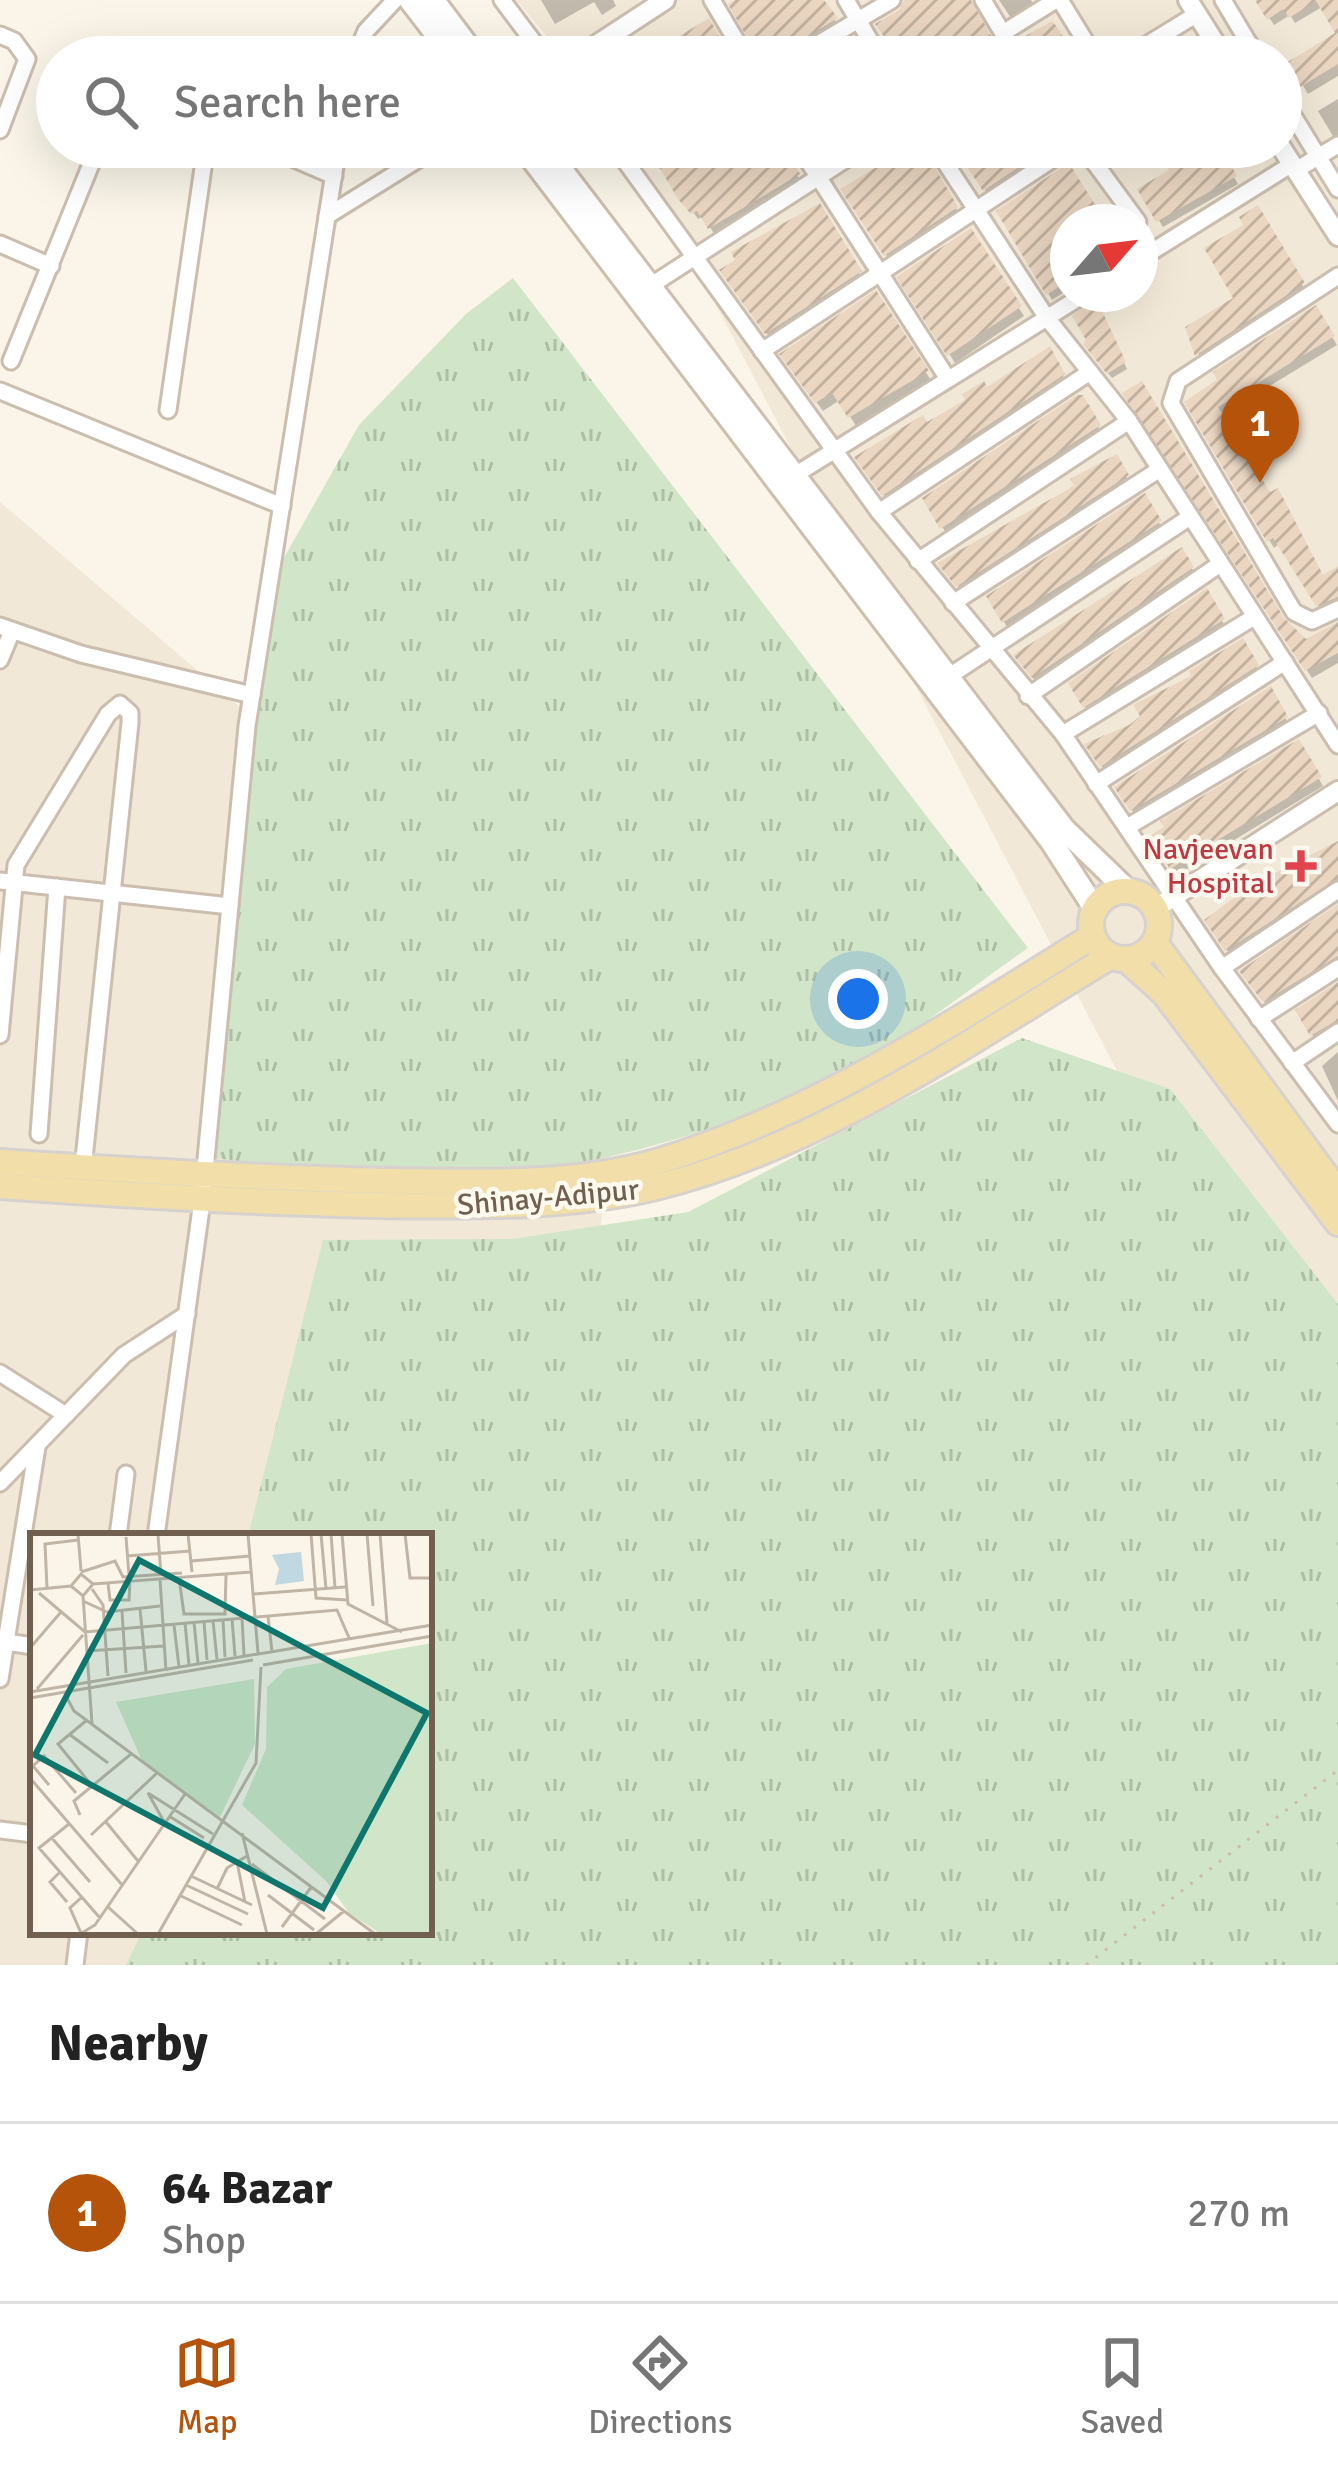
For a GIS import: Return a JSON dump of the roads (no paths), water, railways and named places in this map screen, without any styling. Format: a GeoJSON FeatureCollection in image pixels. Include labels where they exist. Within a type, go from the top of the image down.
{"type":"FeatureCollection","features":[{"type":"Feature","properties":{"kind":"main road"},"geometry":{"type":"LineString","coordinates":[[410,0],[438,36]]}},
{"type":"Feature","properties":{"kind":"main road"},"geometry":{"type":"LineString","coordinates":[[433,0],[460,36]]}},
{"type":"Feature","properties":{"kind":"main road"},"geometry":{"type":"LineString","coordinates":[[540,168],[1064,829],[1127,890],[1164,903],[1155,943],[1338,1192]]}},
{"type":"Feature","properties":{"kind":"main road"},"geometry":{"type":"LineString","coordinates":[[560,168],[1051,841],[1095,909]]}},
{"type":"Feature","properties":{"kind":"main road"},"geometry":{"type":"LineString","coordinates":[[1127,890],[1103,899],[1095,909],[1093,936],[1164,993],[1338,1223]]}},
{"type":"Feature","properties":{"kind":"main road","name":"Shinay-Adipur"},"geometry":{"type":"LineString","coordinates":[[0,1186],[203,1189],[457,1182],[583,1176],[651,1163],[808,1103],[954,1022],[1093,936]]}},
{"type":"Feature","properties":{"kind":"main road"},"geometry":{"type":"LineString","coordinates":[[1118,958],[1155,943]]}},
{"type":"Feature","properties":{"kind":"main road","name":"Shinay-Adipur"},"geometry":{"type":"LineString","coordinates":[[0,1162],[83,1168],[203,1189],[458,1206],[586,1200],[657,1187],[736,1161],[818,1125],[1118,958]]}},
{"type":"Feature","properties":{"kind":"street"},"geometry":{"type":"LineString","coordinates":[[364,36],[395,0]]}},
{"type":"Feature","properties":{"kind":"street"},"geometry":{"type":"LineString","coordinates":[[502,0],[529,36]]}},
{"type":"Feature","properties":{"kind":"street"},"geometry":{"type":"LineString","coordinates":[[610,36],[665,0]]}},
{"type":"Feature","properties":{"kind":"street"},"geometry":{"type":"LineString","coordinates":[[712,0],[733,36]]}},
{"type":"Feature","properties":{"kind":"street"},"geometry":{"type":"LineString","coordinates":[[846,0],[868,36]]}},
{"type":"Feature","properties":{"kind":"street"},"geometry":{"type":"LineString","coordinates":[[831,36],[892,0]]}},
{"type":"Feature","properties":{"kind":"street"},"geometry":{"type":"LineString","coordinates":[[983,0],[1003,34],[1058,0],[1081,36]]}},
{"type":"Feature","properties":{"kind":"street"},"geometry":{"type":"LineString","coordinates":[[1223,0],[1244,36]]}},
{"type":"Feature","properties":{"kind":"street"},"geometry":{"type":"LineString","coordinates":[[1154,36],[1192,7],[1211,36]]}},
{"type":"Feature","properties":{"kind":"street"},"geometry":{"type":"LineString","coordinates":[[0,35],[14,41],[27,59],[0,130]]}},
{"type":"Feature","properties":{"kind":"street"},"geometry":{"type":"LineString","coordinates":[[1302,131],[1338,189]]}},
{"type":"Feature","properties":{"kind":"street"},"geometry":{"type":"LineString","coordinates":[[1302,159],[1318,158],[1338,145]]}},
{"type":"Feature","properties":{"kind":"street"},"geometry":{"type":"LineString","coordinates":[[11,362],[90,168]]}},
{"type":"Feature","properties":{"kind":"street"},"geometry":{"type":"LineString","coordinates":[[168,410],[203,168]]}},
{"type":"Feature","properties":{"kind":"street"},"geometry":{"type":"LineString","coordinates":[[316,168],[334,176]]}},
{"type":"Feature","properties":{"kind":"street"},"geometry":{"type":"LineString","coordinates":[[156,1533],[203,1189],[252,695],[335,168]]}},
{"type":"Feature","properties":{"kind":"street"},"geometry":{"type":"LineString","coordinates":[[327,216],[404,168]]}},
{"type":"Feature","properties":{"kind":"street"},"geometry":{"type":"LineString","coordinates":[[630,168],[833,452],[988,650],[1063,734],[1129,826],[1164,903],[1222,968],[1338,1124]]}},
{"type":"Feature","properties":{"kind":"street"},"geometry":{"type":"LineString","coordinates":[[812,168],[948,379]]}},
{"type":"Feature","properties":{"kind":"street"},"geometry":{"type":"LineString","coordinates":[[650,286],[831,168]]}},
{"type":"Feature","properties":{"kind":"street"},"geometry":{"type":"LineString","coordinates":[[949,168],[1047,317],[1129,421],[1338,745]]}},
{"type":"Feature","properties":{"kind":"street"},"geometry":{"type":"LineString","coordinates":[[762,351],[1039,168]]}},
{"type":"Feature","properties":{"kind":"street"},"geometry":{"type":"LineString","coordinates":[[1098,168],[1125,204]]}},
{"type":"Feature","properties":{"kind":"street"},"geometry":{"type":"LineString","coordinates":[[1158,248],[1278,168]]}},
{"type":"Feature","properties":{"kind":"street"},"geometry":{"type":"LineString","coordinates":[[1295,168],[1338,236]]}},
{"type":"Feature","properties":{"kind":"street"},"geometry":{"type":"LineString","coordinates":[[0,244],[51,266]]}},
{"type":"Feature","properties":{"kind":"street"},"geometry":{"type":"LineString","coordinates":[[1338,276],[1178,381],[1171,403],[1294,612],[1312,621],[1338,609]]}},
{"type":"Feature","properties":{"kind":"street"},"geometry":{"type":"LineString","coordinates":[[787,480],[1055,312]]}},
{"type":"Feature","properties":{"kind":"street"},"geometry":{"type":"LineString","coordinates":[[879,512],[1090,372]]}},
{"type":"Feature","properties":{"kind":"street"},"geometry":{"type":"LineString","coordinates":[[0,391],[282,506]]}},
{"type":"Feature","properties":{"kind":"street"},"geometry":{"type":"LineString","coordinates":[[918,562],[1129,421]]}},
{"type":"Feature","properties":{"kind":"street"},"geometry":{"type":"LineString","coordinates":[[952,603],[1160,469]]}},
{"type":"Feature","properties":{"kind":"street"},"geometry":{"type":"LineString","coordinates":[[948,677],[1190,518]]}},
{"type":"Feature","properties":{"kind":"street"},"geometry":{"type":"LineString","coordinates":[[1028,696],[1220,564]]}},
{"type":"Feature","properties":{"kind":"street"},"geometry":{"type":"LineString","coordinates":[[1063,734],[1254,617]]}},
{"type":"Feature","properties":{"kind":"street"},"geometry":{"type":"LineString","coordinates":[[0,660],[6,629],[81,654],[252,695]]}},
{"type":"Feature","properties":{"kind":"street"},"geometry":{"type":"LineString","coordinates":[[1096,784],[1285,662]]}},
{"type":"Feature","properties":{"kind":"street"},"geometry":{"type":"LineString","coordinates":[[0,1035],[6,882],[108,714],[120,704],[130,713],[130,722],[83,1168]]}},
{"type":"Feature","properties":{"kind":"street"},"geometry":{"type":"LineString","coordinates":[[1129,826],[1319,713]]}},
{"type":"Feature","properties":{"kind":"street"},"geometry":{"type":"LineString","coordinates":[[1164,903],[1338,791]]}},
{"type":"Feature","properties":{"kind":"street"},"geometry":{"type":"LineString","coordinates":[[6,882],[230,906]]}},
{"type":"Feature","properties":{"kind":"street"},"geometry":{"type":"LineString","coordinates":[[39,1134],[57,887]]}},
{"type":"Feature","properties":{"kind":"street"},"geometry":{"type":"LineString","coordinates":[[1222,968],[1338,890]]}},
{"type":"Feature","properties":{"kind":"street"},"geometry":{"type":"LineString","coordinates":[[1259,1019],[1338,968]]}},
{"type":"Feature","properties":{"kind":"street"},"geometry":{"type":"LineString","coordinates":[[1292,1063],[1338,1032]]}},
{"type":"Feature","properties":{"kind":"street"},"geometry":{"type":"LineString","coordinates":[[1322,1103],[1338,1092]]}},
{"type":"Feature","properties":{"kind":"street"},"geometry":{"type":"LineString","coordinates":[[0,1483],[124,1355],[188,1314]]}},
{"type":"Feature","properties":{"kind":"street"},"geometry":{"type":"LineString","coordinates":[[1,1376],[66,1415]]}},
{"type":"Feature","properties":{"kind":"street"},"geometry":{"type":"LineString","coordinates":[[0,1679],[38,1444]]}},
{"type":"Feature","properties":{"kind":"street"},"geometry":{"type":"LineString","coordinates":[[118,1533],[127,1474]]}},
{"type":"Feature","properties":{"kind":"street"},"geometry":{"type":"LineString","coordinates":[[6,1642],[30,1646]]}},
{"type":"Feature","properties":{"kind":"street"},"geometry":{"type":"LineString","coordinates":[[0,1830],[30,1834]]}},
{"type":"Feature","properties":{"kind":"street"},"geometry":{"type":"LineString","coordinates":[[75,1965],[79,1935]]}},
{"type":"Feature","properties":{"kind":"place","name":"64 Bazar"},"geometry":{"type":"Point","coordinates":[1260,483]}},
{"type":"Feature","properties":{"kind":"place","name":"Navjeevan Hospital"},"geometry":{"type":"Point","coordinates":[1301,866]}}]}
